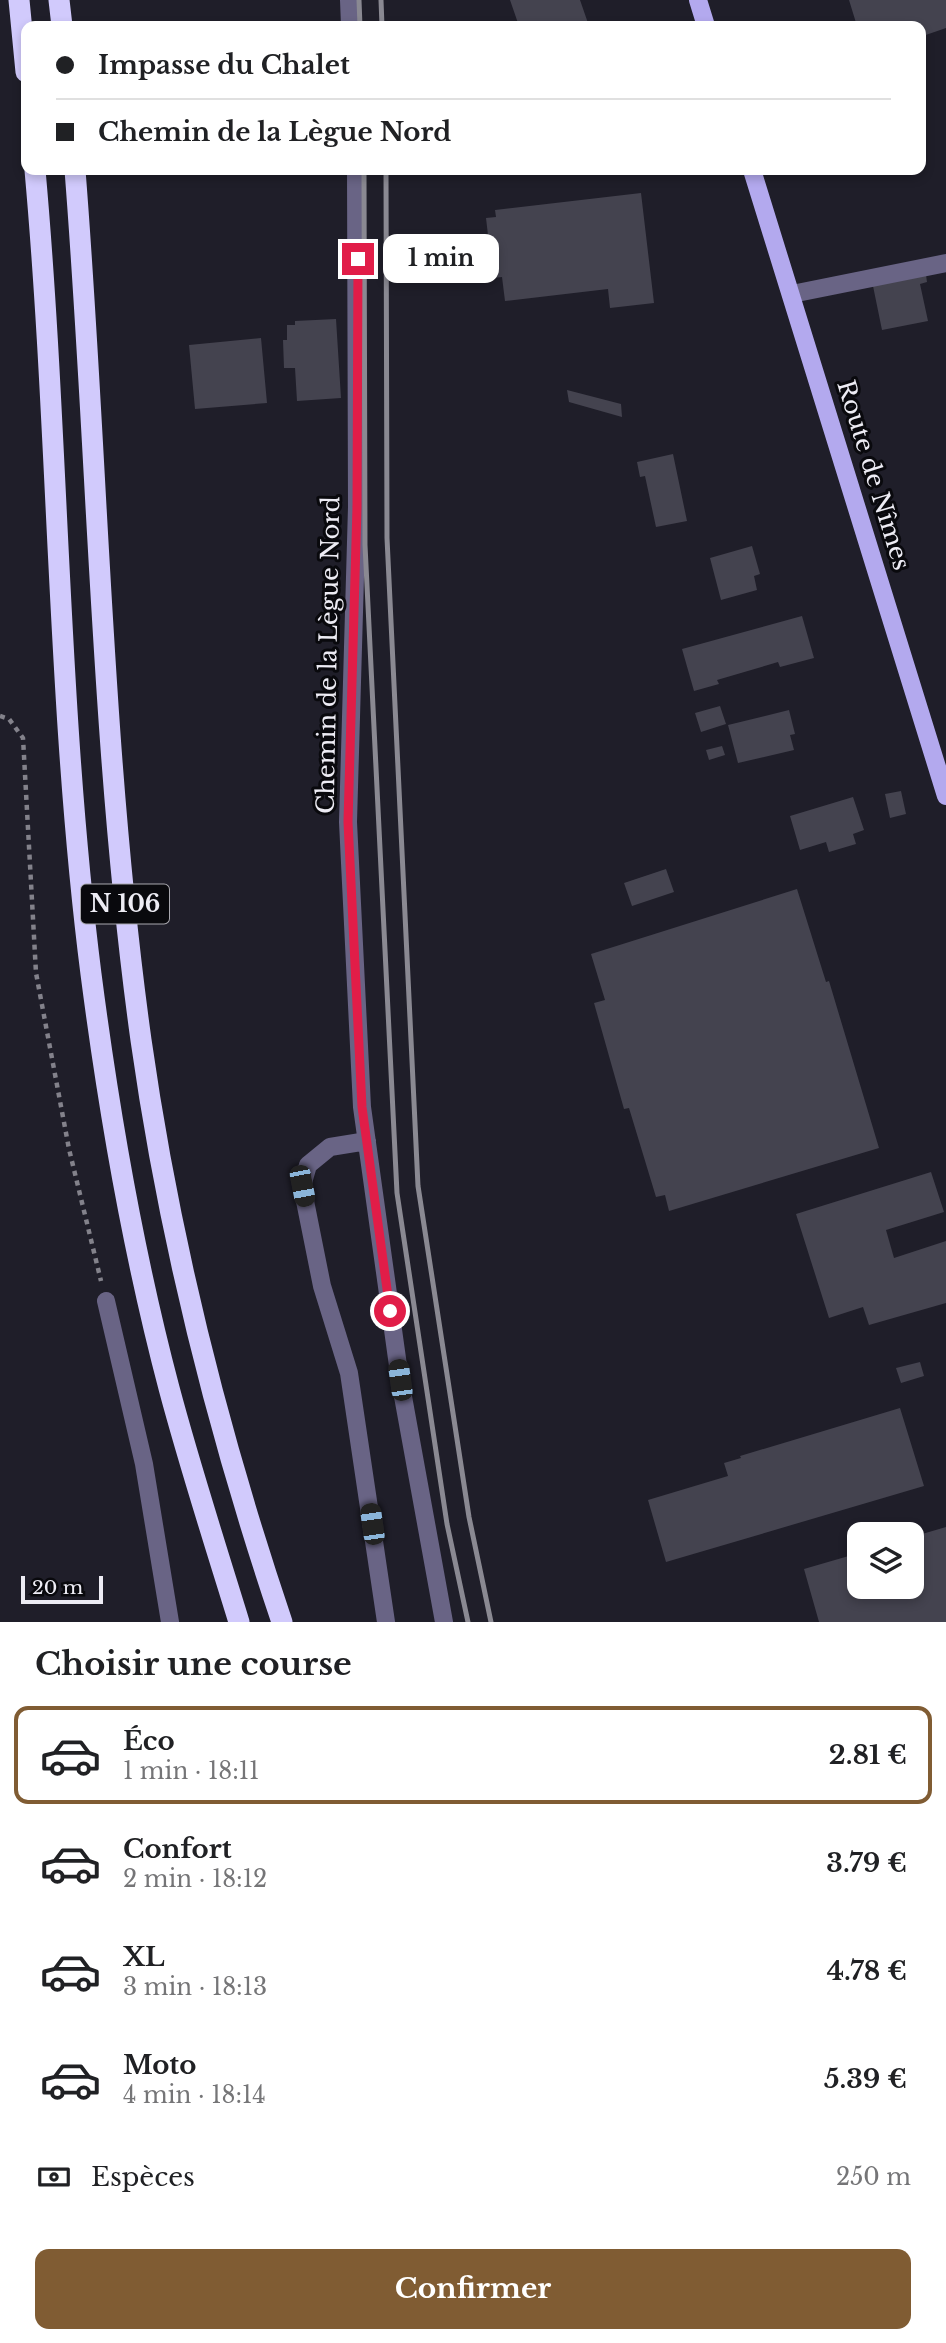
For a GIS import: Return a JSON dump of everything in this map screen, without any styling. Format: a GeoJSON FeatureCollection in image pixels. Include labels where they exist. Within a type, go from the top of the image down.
{"type":"FeatureCollection","features":[{"type":"Feature","properties":{"kind":"highway"},"geometry":{"type":"LineString","coordinates":[[19,0],[21,21]]}},
{"type":"Feature","properties":{"kind":"highway"},"geometry":{"type":"LineString","coordinates":[[59,0],[61,21]]}},
{"type":"Feature","properties":{"kind":"highway","name":"N 106"},"geometry":{"type":"LineString","coordinates":[[35,175],[71,742],[83,897],[102,1057],[129,1214],[169,1387],[239,1622]]}},
{"type":"Feature","properties":{"kind":"highway","name":"N 106"},"geometry":{"type":"LineString","coordinates":[[75,175],[122,882],[141,1043],[167,1199],[206,1366],[282,1622]]}},
{"type":"Feature","properties":{"kind":"main road"},"geometry":{"type":"LineString","coordinates":[[698,0],[704,21]]}},
{"type":"Feature","properties":{"kind":"main road","name":"Route de Nîmes"},"geometry":{"type":"LineString","coordinates":[[754,175],[946,796]]}},
{"type":"Feature","properties":{"kind":"street"},"geometry":{"type":"LineString","coordinates":[[349,0],[350,21]]}},
{"type":"Feature","properties":{"kind":"street","name":"Chemin de la Lègue Nord"},"geometry":{"type":"LineString","coordinates":[[356,175],[357,507],[348,822],[362,1107],[404,1407],[444,1622]]}},
{"type":"Feature","properties":{"kind":"street"},"geometry":{"type":"LineString","coordinates":[[792,294],[946,263]]}},
{"type":"Feature","properties":{"kind":"street"},"geometry":{"type":"LineString","coordinates":[[367,1141],[330,1147],[308,1165],[302,1186],[322,1286],[349,1373],[386,1622]]}},
{"type":"Feature","properties":{"kind":"street"},"geometry":{"type":"LineString","coordinates":[[106,1301],[144,1464],[170,1622]]}},
{"type":"Feature","properties":{"kind":"path"},"geometry":{"type":"LineString","coordinates":[[0,716],[9,719],[23,738],[36,973],[69,1149],[106,1301]]}},
{"type":"Feature","properties":{"kind":"building"},"geometry":{"type":"Polygon","coordinates":[[[510,0],[580,0],[587,21],[517,21],[510,0]]]}},
{"type":"Feature","properties":{"kind":"building"},"geometry":{"type":"Polygon","coordinates":[[[849,0],[946,0],[946,28],[926,35],[926,21],[855,21],[849,0]]]}},
{"type":"Feature","properties":{"kind":"building"},"geometry":{"type":"Polygon","coordinates":[[[641,193],[654,303],[610,308],[608,289],[505,301],[502,277],[493,278],[486,218],[496,217],[495,210],[641,193]]]}},
{"type":"Feature","properties":{"kind":"building"},"geometry":{"type":"Polygon","coordinates":[[[926,275],[927,282],[920,284],[928,321],[882,330],[873,286],[926,275]]]}},
{"type":"Feature","properties":{"kind":"building"},"geometry":{"type":"Polygon","coordinates":[[[336,319],[341,398],[297,401],[295,368],[284,368],[283,340],[287,340],[287,325],[295,325],[295,321],[336,319]]]}},
{"type":"Feature","properties":{"kind":"building"},"geometry":{"type":"Polygon","coordinates":[[[261,338],[267,403],[195,409],[189,345],[261,338]]]}},
{"type":"Feature","properties":{"kind":"building"},"geometry":{"type":"Polygon","coordinates":[[[567,390],[621,404],[622,417],[569,402],[567,390]]]}},
{"type":"Feature","properties":{"kind":"building"},"geometry":{"type":"Polygon","coordinates":[[[673,454],[687,521],[656,527],[645,476],[640,477],[637,462],[673,454]]]}},
{"type":"Feature","properties":{"kind":"building"},"geometry":{"type":"Polygon","coordinates":[[[752,546],[760,574],[754,576],[757,590],[721,600],[710,558],[752,546]]]}},
{"type":"Feature","properties":{"kind":"building"},"geometry":{"type":"Polygon","coordinates":[[[802,616],[814,658],[780,667],[778,662],[717,680],[719,684],[694,691],[682,649],[802,616]]]}},
{"type":"Feature","properties":{"kind":"building"},"geometry":{"type":"Polygon","coordinates":[[[720,706],[726,724],[701,732],[695,713],[720,706]]]}},
{"type":"Feature","properties":{"kind":"building"},"geometry":{"type":"Polygon","coordinates":[[[789,710],[795,734],[790,735],[794,750],[738,763],[728,725],[789,710]]]}},
{"type":"Feature","properties":{"kind":"building"},"geometry":{"type":"Polygon","coordinates":[[[722,746],[725,755],[709,760],[706,750],[722,746]]]}},
{"type":"Feature","properties":{"kind":"building"},"geometry":{"type":"Polygon","coordinates":[[[901,791],[906,814],[890,818],[885,794],[901,791]]]}},
{"type":"Feature","properties":{"kind":"building"},"geometry":{"type":"Polygon","coordinates":[[[853,797],[864,830],[853,834],[856,844],[829,852],[826,842],[800,850],[790,816],[853,797]]]}},
{"type":"Feature","properties":{"kind":"building"},"geometry":{"type":"Polygon","coordinates":[[[666,869],[674,892],[632,906],[624,883],[666,869]]]}},
{"type":"Feature","properties":{"kind":"building"},"geometry":{"type":"Polygon","coordinates":[[[797,889],[826,982],[829,981],[879,1148],[669,1211],[665,1195],[656,1197],[629,1108],[624,1109],[594,1003],[605,1000],[591,954],[797,889]]]}},
{"type":"Feature","properties":{"kind":"building"},"geometry":{"type":"Polygon","coordinates":[[[931,1172],[944,1212],[886,1230],[894,1258],[946,1241],[946,1303],[869,1325],[863,1307],[829,1318],[796,1214],[931,1172]]]}},
{"type":"Feature","properties":{"kind":"building"},"geometry":{"type":"Polygon","coordinates":[[[920,1362],[924,1376],[901,1383],[896,1368],[920,1362]]]}},
{"type":"Feature","properties":{"kind":"building"},"geometry":{"type":"Polygon","coordinates":[[[900,1408],[924,1486],[666,1562],[648,1500],[728,1476],[724,1463],[741,1458],[740,1456],[900,1408]]]}},
{"type":"Feature","properties":{"kind":"building"},"geometry":{"type":"Polygon","coordinates":[[[946,1527],[946,1622],[819,1622],[804,1569],[847,1556],[847,1599],[924,1599],[924,1533],[946,1527]]]}},
{"type":"Feature","properties":{"kind":"railway"},"geometry":{"type":"LineString","coordinates":[[359,0],[360,21]]}},
{"type":"Feature","properties":{"kind":"railway"},"geometry":{"type":"LineString","coordinates":[[381,0],[382,21]]}},
{"type":"Feature","properties":{"kind":"railway"},"geometry":{"type":"LineString","coordinates":[[364,175],[365,545],[397,1193],[447,1524],[468,1622]]}},
{"type":"Feature","properties":{"kind":"railway"},"geometry":{"type":"LineString","coordinates":[[386,175],[387,538],[418,1186],[469,1517],[491,1622]]}},
{"type":"Feature","properties":{"kind":"route"},"geometry":{"type":"LineString","coordinates":[[358,259],[357,507],[348,822],[362,1107],[390,1311]]}}]}
